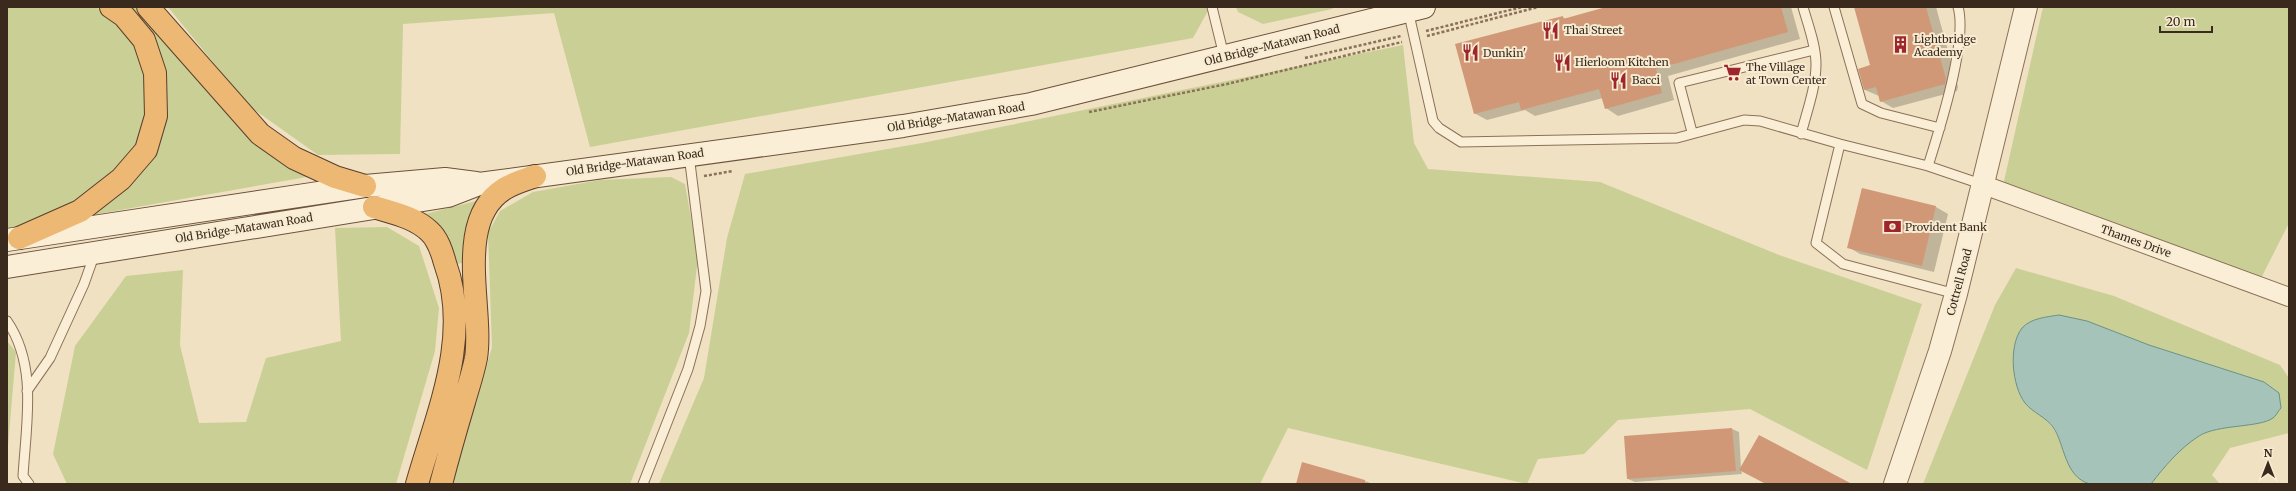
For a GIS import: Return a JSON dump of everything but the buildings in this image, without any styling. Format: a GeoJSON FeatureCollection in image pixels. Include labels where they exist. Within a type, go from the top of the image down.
{"type":"FeatureCollection","features":[{"type":"Feature","properties":{"kind":"highway"},"geometry":{"type":"LineString","coordinates":[[13,239],[80,211],[121,179],[146,150],[156,116],[155,74],[144,40],[124,16],[111,7]]}},
{"type":"Feature","properties":{"kind":"highway"},"geometry":{"type":"LineString","coordinates":[[148,7],[260,134],[294,158],[335,177],[365,186]]}},
{"type":"Feature","properties":{"kind":"highway"},"geometry":{"type":"LineString","coordinates":[[441,484],[476,358],[477,325],[474,259],[479,224],[486,209],[504,189],[535,176]]}},
{"type":"Feature","properties":{"kind":"highway"},"geometry":{"type":"LineString","coordinates":[[374,207],[408,217],[429,232],[441,252],[454,297],[456,327],[453,356],[417,484]]}},
{"type":"Feature","properties":{"kind":"main road","name":"Cottrell Road"},"geometry":{"type":"LineString","coordinates":[[1895,484],[1940,351],[1956,294],[1984,185],[2026,7]]}},
{"type":"Feature","properties":{"kind":"main road","name":"Old Bridge-Matawan Road"},"geometry":{"type":"LineString","coordinates":[[7,267],[448,196],[479,184],[984,113],[1031,104],[1224,58],[1413,8]]}},
{"type":"Feature","properties":{"kind":"main road","name":"Old Bridge-Matawan Road"},"geometry":{"type":"LineString","coordinates":[[13,239],[365,186],[445,180],[479,184]]}},
{"type":"Feature","properties":{"kind":"street","name":"Thames Drive"},"geometry":{"type":"LineString","coordinates":[[1984,185],[2288,293]]}},
{"type":"Feature","properties":{"kind":"lane"},"geometry":{"type":"LineString","coordinates":[[1212,7],[1224,58]]}},
{"type":"Feature","properties":{"kind":"lane"},"geometry":{"type":"LineString","coordinates":[[1801,134],[1814,81],[1814,50],[1803,7]]}},
{"type":"Feature","properties":{"kind":"lane"},"geometry":{"type":"LineString","coordinates":[[1834,7],[1862,104],[1881,113],[1940,128]]}},
{"type":"Feature","properties":{"kind":"lane"},"geometry":{"type":"LineString","coordinates":[[1928,166],[1940,128],[1961,33],[1958,7]]}},
{"type":"Feature","properties":{"kind":"lane"},"geometry":{"type":"LineString","coordinates":[[1413,8],[1433,122],[1439,128],[1461,142],[1677,138],[1692,132],[1744,120],[1760,121],[1801,134],[1928,166],[1984,185]]}},
{"type":"Feature","properties":{"kind":"lane"},"geometry":{"type":"LineString","coordinates":[[1692,132],[1679,83],[1814,50]]}},
{"type":"Feature","properties":{"kind":"lane"},"geometry":{"type":"LineString","coordinates":[[1840,144],[1816,243],[1844,264],[1956,294]]}},
{"type":"Feature","properties":{"kind":"lane"},"geometry":{"type":"LineString","coordinates":[[643,484],[688,369],[700,326],[706,292],[689,155]]}},
{"type":"Feature","properties":{"kind":"lane"},"geometry":{"type":"LineString","coordinates":[[28,391],[50,358],[84,284],[95,252]]}},
{"type":"Feature","properties":{"kind":"lane"},"geometry":{"type":"LineString","coordinates":[[7,321],[26,364],[28,391],[23,476],[29,484]]}},
{"type":"Feature","properties":{"kind":"green space"},"geometry":{"type":"Polygon","coordinates":[[[81,6],[97,8],[110,15],[126,32],[135,45],[140,56],[147,110],[142,132],[131,152],[115,171],[95,188],[50,214],[7,229],[7,7],[81,6]]]}},
{"type":"Feature","properties":{"kind":"green space"},"geometry":{"type":"Polygon","coordinates":[[[129,7],[140,7],[307,177],[92,215],[92,212],[121,190],[164,65],[157,46],[129,7]]]}},
{"type":"Feature","properties":{"kind":"green space"},"geometry":{"type":"Polygon","coordinates":[[[168,7],[1210,7],[1193,38],[590,147],[554,13],[403,24],[400,154],[318,155],[249,106],[168,7]]]}},
{"type":"Feature","properties":{"kind":"green space"},"geometry":{"type":"Polygon","coordinates":[[[1236,7],[1334,7],[1332,9],[1263,24],[1238,12],[1236,7]]]}},
{"type":"Feature","properties":{"kind":"green space"},"geometry":{"type":"Polygon","coordinates":[[[2043,7],[2289,7],[2289,223],[2255,290],[2000,199],[2043,7]]]}},
{"type":"Feature","properties":{"kind":"green space"},"geometry":{"type":"Polygon","coordinates":[[[1403,45],[1414,143],[1428,169],[1600,182],[1779,255],[1922,304],[1867,470],[1750,409],[1618,420],[1584,454],[1538,459],[1527,484],[1288,428],[1260,484],[659,484],[704,378],[727,238],[745,174],[922,143],[1403,45]]]}},
{"type":"Feature","properties":{"kind":"green space"},"geometry":{"type":"Polygon","coordinates":[[[671,177],[685,184],[698,258],[689,333],[630,484],[452,484],[492,347],[488,233],[500,211],[533,192],[600,180],[671,177]]]}},
{"type":"Feature","properties":{"kind":"green space"},"geometry":{"type":"Polygon","coordinates":[[[484,199],[469,222],[465,236],[463,263],[455,264],[432,220],[425,214],[484,199]]]}},
{"type":"Feature","properties":{"kind":"green space"},"geometry":{"type":"Polygon","coordinates":[[[387,227],[419,246],[439,308],[435,351],[396,484],[67,484],[53,454],[75,346],[126,276],[183,270],[180,345],[199,423],[246,422],[266,358],[341,341],[335,228],[387,227]]]}},
{"type":"Feature","properties":{"kind":"green space"},"geometry":{"type":"Polygon","coordinates":[[[2016,268],[2114,296],[2280,365],[2289,378],[2289,433],[2230,448],[2212,475],[2220,484],[2151,484],[2186,445],[2199,436],[2218,429],[2251,424],[2264,382],[2149,345],[2087,321],[2025,403],[2048,421],[2058,437],[2066,459],[2074,471],[2090,484],[1923,484],[1995,305],[2016,268]]]}},
{"type":"Feature","properties":{"kind":"green space"},"geometry":{"type":"Polygon","coordinates":[[[7,341],[16,352],[7,458],[7,341]]]}},
{"type":"Feature","properties":{"kind":"water"},"geometry":{"type":"Polygon","coordinates":[[[2059,315],[2087,321],[2149,345],[2264,382],[2279,393],[2281,408],[2274,417],[2267,421],[2207,432],[2199,436],[2179,452],[2151,484],[2090,484],[2081,480],[2075,475],[2066,459],[2053,427],[2047,420],[2032,410],[2025,403],[2017,387],[2015,377],[2013,355],[2018,336],[2022,328],[2034,320],[2059,315]]]}},
{"type":"Feature","properties":{"kind":"place","name":"Thai Street"},"geometry":{"type":"Point","coordinates":[1551,30]}},
{"type":"Feature","properties":{"kind":"place","name":"Lightbridge Academy"},"geometry":{"type":"Point","coordinates":[1901,45]}},
{"type":"Feature","properties":{"kind":"place","name":"Dunkin'"},"geometry":{"type":"Point","coordinates":[1470,53]}},
{"type":"Feature","properties":{"kind":"place","name":"Hierloom Kitchen"},"geometry":{"type":"Point","coordinates":[1562,62]}},
{"type":"Feature","properties":{"kind":"place","name":"The Village at Town Center"},"geometry":{"type":"Point","coordinates":[1733,73]}},
{"type":"Feature","properties":{"kind":"place","name":"Bacci"},"geometry":{"type":"Point","coordinates":[1619,80]}},
{"type":"Feature","properties":{"kind":"place","name":"Provident Bank"},"geometry":{"type":"Point","coordinates":[1892,227]}}]}
